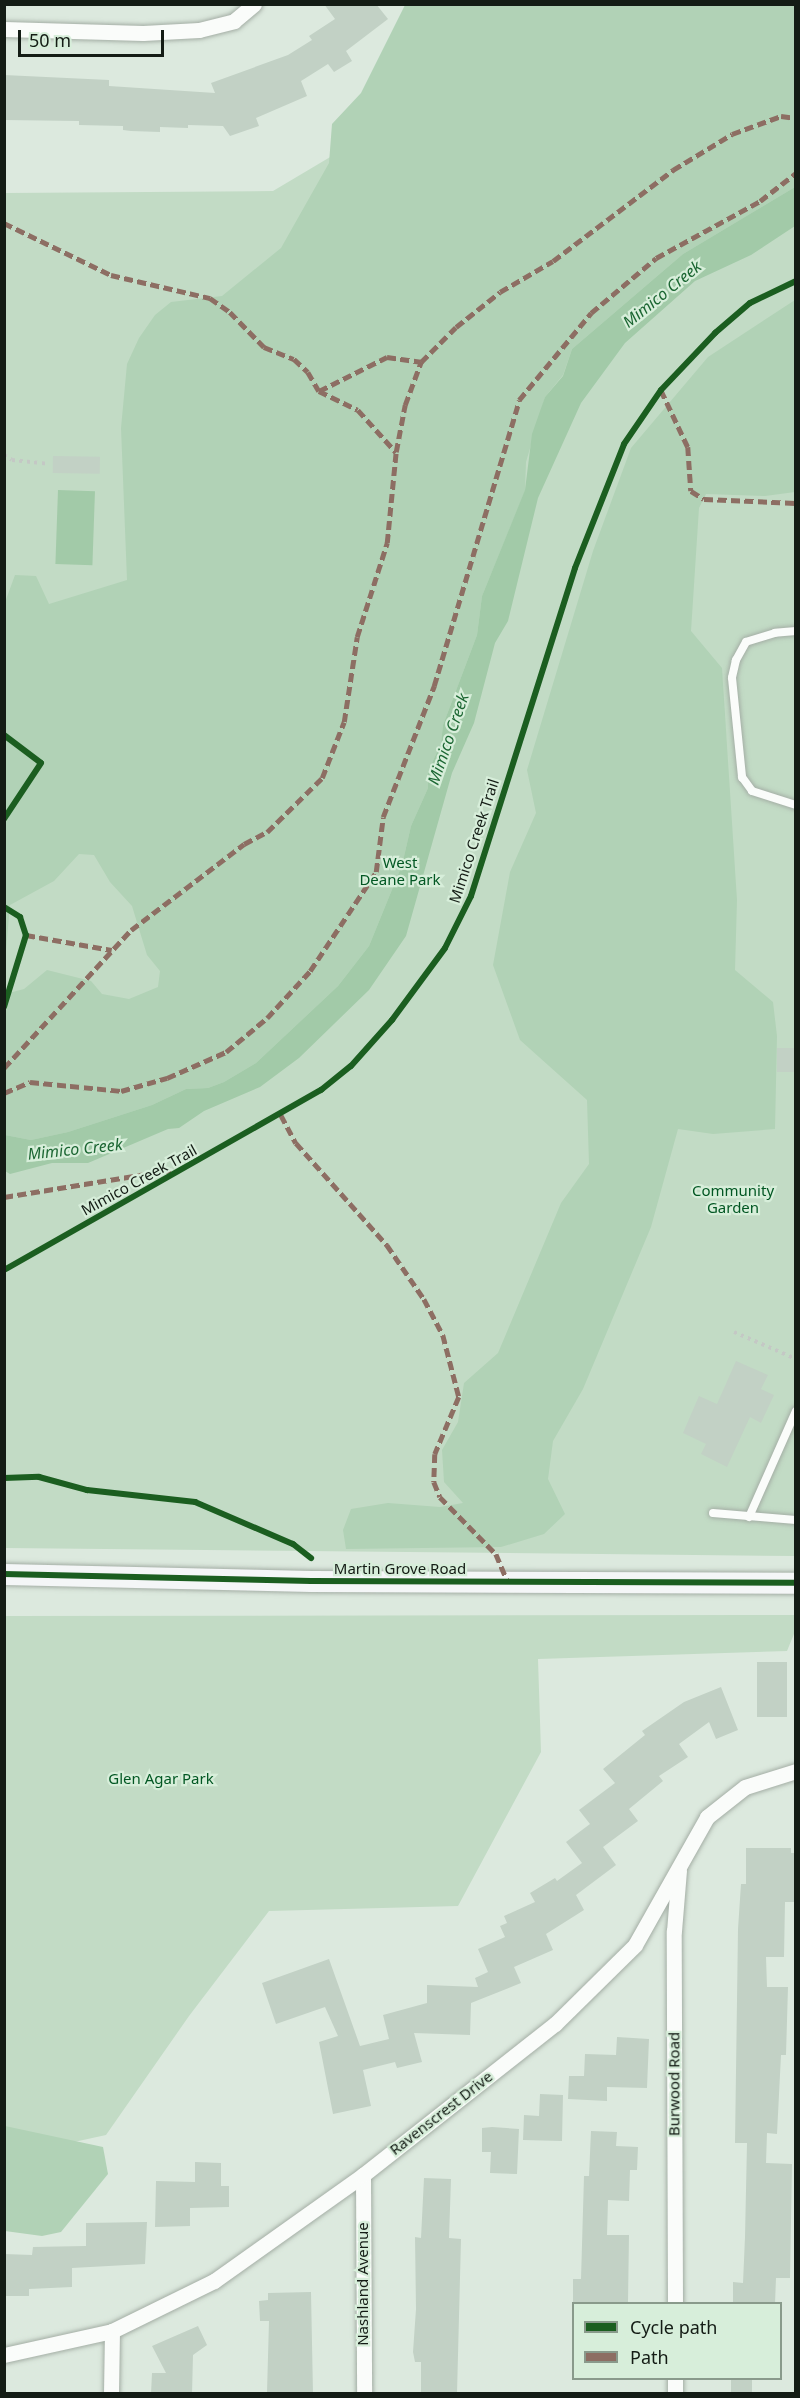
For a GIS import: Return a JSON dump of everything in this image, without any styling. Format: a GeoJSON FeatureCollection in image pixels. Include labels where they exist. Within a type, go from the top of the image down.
{"type":"FeatureCollection","features":[{"type":"Feature","properties":{"kind":"main road","name":"Martin Grove Road"},"geometry":{"type":"LineString","coordinates":[[4,1574],[311,1581],[795,1583]]}},
{"type":"Feature","properties":{"kind":"street"},"geometry":{"type":"LineString","coordinates":[[4,29],[143,33],[199,30],[234,21],[254,4]]}},
{"type":"Feature","properties":{"kind":"street","name":"Ravenscrest Drive"},"geometry":{"type":"LineString","coordinates":[[4,2355],[112,2331],[214,2281],[363,2175],[555,2024],[635,1945],[707,1817],[745,1787],[795,1771]]}},
{"type":"Feature","properties":{"kind":"street","name":"Burwood Road"},"geometry":{"type":"LineString","coordinates":[[675,2302],[674,1930],[680,1864]]}},
{"type":"Feature","properties":{"kind":"street","name":"Nashland Avenue"},"geometry":{"type":"LineString","coordinates":[[363,2175],[364,2394]]}},
{"type":"Feature","properties":{"kind":"street"},"geometry":{"type":"LineString","coordinates":[[111,2394],[112,2331]]}},
{"type":"Feature","properties":{"kind":"lane"},"geometry":{"type":"LineString","coordinates":[[795,631],[775,633],[746,642],[732,678],[742,777],[752,791],[795,805]]}},
{"type":"Feature","properties":{"kind":"lane"},"geometry":{"type":"LineString","coordinates":[[749,1517],[795,1411]]}},
{"type":"Feature","properties":{"kind":"lane"},"geometry":{"type":"LineString","coordinates":[[713,1513],[795,1520]]}},
{"type":"Feature","properties":{"kind":"path"},"geometry":{"type":"LineString","coordinates":[[4,455],[12,460],[49,464]]}},
{"type":"Feature","properties":{"kind":"path"},"geometry":{"type":"LineString","coordinates":[[4,463],[12,460]]}},
{"type":"Feature","properties":{"kind":"path"},"geometry":{"type":"LineString","coordinates":[[734,1332],[795,1359]]}},
{"type":"Feature","properties":{"kind":"green space","name":"West Deane Park"},"geometry":{"type":"Polygon","coordinates":[[[795,5],[795,1556],[5,1548],[5,193],[273,191],[342,150],[795,5]]]}},
{"type":"Feature","properties":{"kind":"green space","name":"Glen Agar Park"},"geometry":{"type":"Polygon","coordinates":[[[795,1615],[796,1629],[787,1651],[538,1659],[541,1752],[458,1906],[269,1911],[189,2016],[106,2135],[5,2157],[4,1616],[795,1615]]]}},
{"type":"Feature","properties":{"kind":"shaded area"},"geometry":{"type":"Polygon","coordinates":[[[405,5],[795,5],[795,187],[683,254],[572,349],[563,375],[545,397],[526,462],[525,491],[482,596],[477,635],[443,725],[441,743],[428,772],[428,788],[411,826],[402,865],[369,946],[338,986],[256,1063],[224,1082],[208,1088],[186,1089],[152,1105],[68,1132],[31,1140],[5,1135],[5,994],[24,989],[47,970],[91,981],[102,994],[129,999],[158,987],[160,971],[147,955],[132,906],[110,882],[94,855],[79,854],[54,881],[10,905],[5,962],[4,605],[15,575],[36,576],[49,604],[127,580],[121,428],[127,364],[139,338],[155,315],[171,302],[222,296],[281,248],[329,163],[332,124],[361,93],[405,5]]]}},
{"type":"Feature","properties":{"kind":"shaded area"},"geometry":{"type":"Polygon","coordinates":[[[795,300],[795,492],[765,496],[706,494],[699,508],[691,631],[722,668],[737,900],[735,970],[773,1002],[777,1036],[775,1129],[713,1134],[678,1129],[651,1227],[583,1389],[553,1441],[548,1479],[565,1514],[544,1534],[501,1547],[346,1549],[343,1530],[351,1509],[388,1503],[440,1507],[463,1503],[444,1482],[442,1450],[458,1422],[464,1383],[498,1353],[561,1203],[589,1164],[587,1100],[520,1040],[493,965],[510,872],[536,813],[527,770],[593,551],[631,448],[708,357],[795,300]]]}},
{"type":"Feature","properties":{"kind":"shaded area"},"geometry":{"type":"Polygon","coordinates":[[[5,2126],[103,2147],[108,2174],[61,2232],[42,2236],[5,2231],[5,2126]]]}},
{"type":"Feature","properties":{"kind":"water","name":"Mimico Creek"},"geometry":{"type":"Polygon","coordinates":[[[795,187],[795,226],[751,255],[695,281],[625,343],[581,403],[538,498],[508,621],[495,643],[474,723],[452,773],[406,936],[369,990],[299,1058],[260,1087],[204,1111],[179,1128],[168,1129],[88,1163],[52,1163],[10,1174],[5,1171],[5,1135],[31,1140],[68,1132],[152,1105],[186,1089],[208,1088],[224,1082],[256,1063],[338,986],[369,946],[402,865],[411,826],[428,788],[428,772],[441,743],[443,725],[477,635],[482,596],[525,490],[532,434],[545,397],[563,376],[572,349],[683,254],[795,187]]]}},
{"type":"Feature","properties":{"kind":"water"},"geometry":{"type":"Polygon","coordinates":[[[58,490],[95,491],[92,565],[55,564],[58,490]]]}},
{"type":"Feature","properties":{"kind":"building"},"geometry":{"type":"Polygon","coordinates":[[[324,4],[376,4],[388,19],[346,51],[352,61],[334,72],[328,64],[301,81],[307,96],[256,118],[259,126],[230,136],[223,126],[160,127],[160,132],[123,130],[123,126],[79,125],[79,121],[4,120],[4,75],[109,80],[109,86],[215,93],[211,83],[288,55],[312,40],[309,36],[335,19],[324,4]]]}},
{"type":"Feature","properties":{"kind":"building"},"geometry":{"type":"Polygon","coordinates":[[[53,456],[100,457],[100,474],[53,473],[53,456]]]}},
{"type":"Feature","properties":{"kind":"building"},"geometry":{"type":"Polygon","coordinates":[[[777,1048],[795,1048],[795,1072],[777,1072],[777,1048]]]}},
{"type":"Feature","properties":{"kind":"building"},"geometry":{"type":"Polygon","coordinates":[[[736,1361],[768,1375],[761,1389],[774,1395],[761,1423],[750,1417],[727,1467],[701,1454],[706,1444],[683,1433],[699,1396],[717,1404],[736,1361]]]}},
{"type":"Feature","properties":{"kind":"building"},"geometry":{"type":"Polygon","coordinates":[[[757,1662],[787,1662],[787,1717],[757,1717],[757,1662]]]}},
{"type":"Feature","properties":{"kind":"building"},"geometry":{"type":"Polygon","coordinates":[[[721,1687],[738,1730],[716,1739],[709,1722],[679,1744],[688,1757],[659,1776],[663,1781],[629,1809],[638,1821],[603,1847],[616,1865],[576,1895],[584,1910],[546,1934],[553,1950],[514,1967],[521,1983],[471,2003],[470,2035],[414,2033],[422,2062],[397,2068],[395,2062],[363,2070],[371,2106],[333,2114],[319,2042],[338,2036],[325,2007],[276,2024],[262,1983],[329,1959],[360,2046],[389,2039],[383,2015],[427,2003],[427,1985],[478,1987],[475,1978],[488,1972],[478,1949],[505,1937],[500,1926],[507,1923],[504,1916],[535,1902],[530,1893],[555,1878],[557,1881],[582,1863],[566,1842],[590,1824],[579,1810],[615,1783],[603,1769],[645,1735],[642,1731],[684,1702],[721,1687]]]}},
{"type":"Feature","properties":{"kind":"building"},"geometry":{"type":"Polygon","coordinates":[[[746,1848],[791,1848],[791,1853],[795,1853],[795,1902],[785,1902],[784,1957],[766,1957],[767,1987],[788,1987],[786,2055],[781,2055],[777,2134],[767,2133],[766,2163],[792,2164],[790,2278],[776,2278],[775,2302],[733,2302],[733,2282],[743,2283],[745,2237],[747,2143],[735,2143],[738,1929],[741,1884],[746,1884],[746,1848]]]}},
{"type":"Feature","properties":{"kind":"building"},"geometry":{"type":"Polygon","coordinates":[[[617,2037],[649,2039],[647,2088],[607,2087],[607,2101],[568,2099],[569,2076],[584,2076],[585,2054],[616,2055],[617,2037]]]}},
{"type":"Feature","properties":{"kind":"building"},"geometry":{"type":"Polygon","coordinates":[[[540,2094],[563,2095],[562,2141],[523,2140],[524,2115],[539,2116],[540,2094]]]}},
{"type":"Feature","properties":{"kind":"building"},"geometry":{"type":"Polygon","coordinates":[[[482,2128],[519,2129],[517,2174],[490,2173],[491,2152],[482,2152],[482,2128]]]}},
{"type":"Feature","properties":{"kind":"building"},"geometry":{"type":"Polygon","coordinates":[[[591,2131],[617,2132],[616,2146],[638,2147],[637,2170],[630,2170],[629,2201],[608,2200],[607,2235],[629,2235],[628,2302],[573,2302],[573,2279],[581,2279],[584,2176],[589,2176],[591,2131]]]}},
{"type":"Feature","properties":{"kind":"building"},"geometry":{"type":"Polygon","coordinates":[[[195,2162],[221,2163],[221,2186],[229,2186],[229,2207],[190,2208],[190,2226],[155,2227],[156,2181],[195,2182],[195,2162]]]}},
{"type":"Feature","properties":{"kind":"building"},"geometry":{"type":"Polygon","coordinates":[[[424,2178],[451,2179],[449,2238],[461,2239],[457,2394],[421,2394],[421,2362],[415,2362],[413,2352],[416,2309],[415,2237],[421,2238],[424,2178]]]}},
{"type":"Feature","properties":{"kind":"building"},"geometry":{"type":"Polygon","coordinates":[[[147,2222],[145,2264],[72,2268],[72,2287],[29,2289],[29,2296],[4,2296],[4,2254],[32,2255],[33,2247],[86,2246],[86,2223],[147,2222]]]}},
{"type":"Feature","properties":{"kind":"building"},"geometry":{"type":"Polygon","coordinates":[[[311,2292],[313,2394],[267,2392],[269,2321],[260,2321],[259,2301],[268,2300],[268,2293],[311,2292]]]}},
{"type":"Feature","properties":{"kind":"building"},"geometry":{"type":"Polygon","coordinates":[[[198,2326],[207,2345],[193,2355],[192,2394],[151,2394],[152,2373],[166,2373],[152,2346],[198,2326]]]}},
{"type":"Feature","properties":{"kind":"building"},"geometry":{"type":"Polygon","coordinates":[[[731,2380],[752,2380],[752,2394],[731,2394],[731,2380]]]}},
{"type":"Feature","properties":{"kind":"marked path"},"geometry":{"type":"LineString","coordinates":[[4,1068],[131,930],[244,844],[267,832],[322,778],[344,722],[357,637],[387,543],[396,452],[405,405],[421,362],[456,327],[500,292],[553,261],[673,170],[732,134],[781,116],[796,118]]}},
{"type":"Feature","properties":{"kind":"marked path"},"geometry":{"type":"LineString","coordinates":[[4,1093],[30,1082],[121,1091],[167,1078],[226,1052],[267,1018],[310,971],[376,872],[383,817],[434,686],[519,400],[591,313],[656,258],[760,201],[796,173]]}},
{"type":"Feature","properties":{"kind":"marked path"},"geometry":{"type":"LineString","coordinates":[[4,223],[111,275],[210,298],[230,312],[264,347],[294,359],[308,372],[319,391],[387,357],[421,362]]}},
{"type":"Feature","properties":{"kind":"marked path"},"geometry":{"type":"LineString","coordinates":[[661,390],[688,447],[691,491],[704,499],[796,503]]}},
{"type":"Feature","properties":{"kind":"marked path"},"geometry":{"type":"LineString","coordinates":[[319,391],[358,410],[396,452]]}},
{"type":"Feature","properties":{"kind":"marked path"},"geometry":{"type":"LineString","coordinates":[[26,935],[112,950]]}},
{"type":"Feature","properties":{"kind":"marked path"},"geometry":{"type":"LineString","coordinates":[[281,1115],[296,1143],[387,1245],[424,1299],[443,1335],[459,1397],[435,1454],[434,1482],[440,1497],[496,1554],[508,1582]]}},
{"type":"Feature","properties":{"kind":"marked path"},"geometry":{"type":"LineString","coordinates":[[4,1197],[171,1170]]}},
{"type":"Feature","properties":{"kind":"cycle path","name":"Mimico Creek Trail"},"geometry":{"type":"LineString","coordinates":[[4,1270],[321,1090],[351,1066],[392,1020],[445,948],[471,896],[575,568],[624,444],[661,390],[715,333],[750,303],[796,281]]}},
{"type":"Feature","properties":{"kind":"cycle path"},"geometry":{"type":"LineString","coordinates":[[4,735],[41,763],[4,819]]}},
{"type":"Feature","properties":{"kind":"cycle path"},"geometry":{"type":"LineString","coordinates":[[4,907],[20,917],[26,935],[4,1007]]}},
{"type":"Feature","properties":{"kind":"cycle path"},"geometry":{"type":"LineString","coordinates":[[4,1478],[39,1477],[87,1490],[195,1502],[293,1544],[311,1558]]}},
{"type":"Feature","properties":{"kind":"cycle path"},"geometry":{"type":"LineString","coordinates":[[4,1574],[311,1581],[796,1583]]}},
{"type":"Feature","properties":{"kind":"park label","name":"Community Garden"},"geometry":{"type":"Point","coordinates":[733,1198]}}]}
